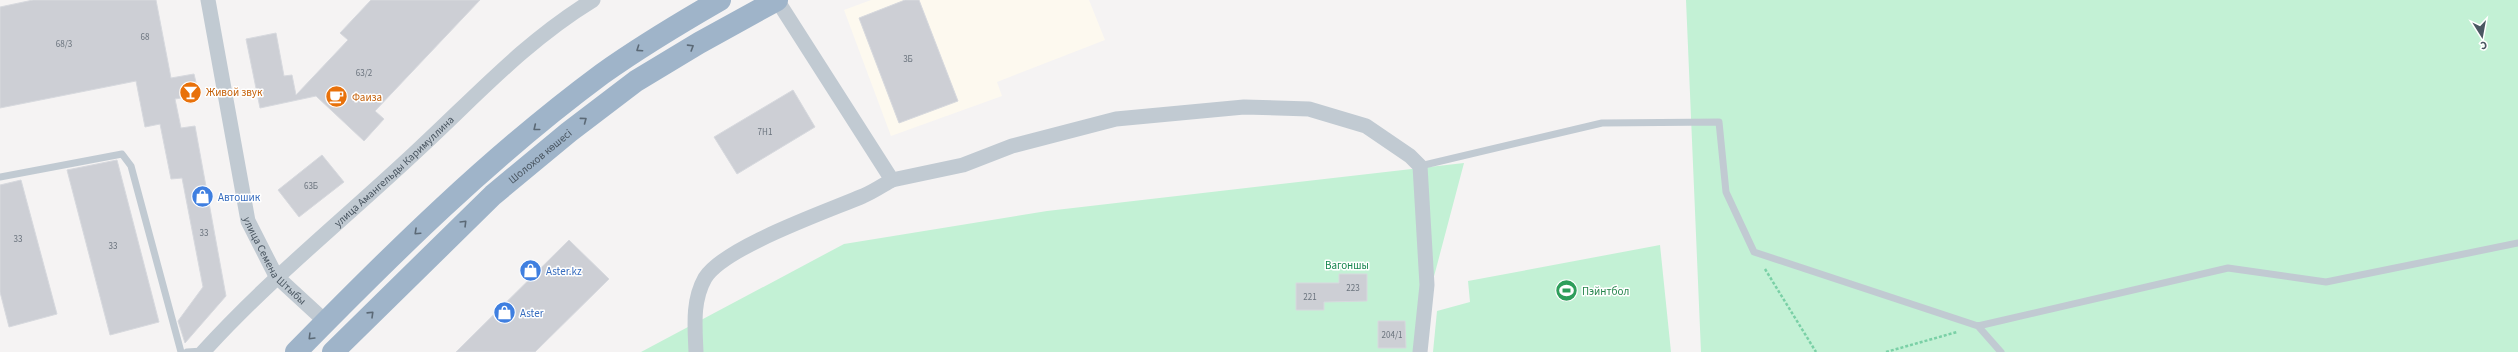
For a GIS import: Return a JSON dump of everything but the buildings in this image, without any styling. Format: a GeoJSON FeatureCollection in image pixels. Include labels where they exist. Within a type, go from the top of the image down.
{"type":"FeatureCollection","features":[{"type":"Feature","properties":{"kind":"highway"},"geometry":{"type":"LineString","coordinates":[[296,352],[487,168],[602,74],[658,36],[720,0]]}},
{"type":"Feature","properties":{"kind":"highway","name":"Шолохов көшесі"},"geometry":{"type":"LineString","coordinates":[[338,347],[493,195],[569,132],[636,82],[699,42],[777,0]]}},
{"type":"Feature","properties":{"kind":"highway"},"geometry":{"type":"LineString","coordinates":[[326,322],[338,347]]}},
{"type":"Feature","properties":{"kind":"street","name":"улица Семена Штыбы"},"geometry":{"type":"LineString","coordinates":[[208,0],[248,221],[276,276],[326,322]]}},
{"type":"Feature","properties":{"kind":"street","name":"улица Амангельды Каримуллина"},"geometry":{"type":"LineString","coordinates":[[203,351],[276,276],[421,147],[493,77],[560,21],[594,0]]}},
{"type":"Feature","properties":{"kind":"street"},"geometry":{"type":"LineString","coordinates":[[777,0],[892,180]]}},
{"type":"Feature","properties":{"kind":"street"},"geometry":{"type":"LineString","coordinates":[[696,352],[694,309],[706,277],[727,257],[806,218],[865,195],[892,180],[963,165],[1012,146],[1116,119],[1244,107],[1309,109],[1366,126],[1410,156],[1420,166],[1427,284],[1420,352]]}},
{"type":"Feature","properties":{"kind":"lane"},"geometry":{"type":"LineString","coordinates":[[1420,166],[1602,123],[1719,122],[1726,192],[1754,252],[1978,326],[2001,352]]}},
{"type":"Feature","properties":{"kind":"lane"},"geometry":{"type":"LineString","coordinates":[[0,177],[122,154],[131,166],[181,352]]}},
{"type":"Feature","properties":{"kind":"lane"},"geometry":{"type":"LineString","coordinates":[[1978,326],[2228,268],[2326,282],[2518,243]]}},
{"type":"Feature","properties":{"kind":"lane"},"geometry":{"type":"LineString","coordinates":[[187,352],[203,351]]}},
{"type":"Feature","properties":{"kind":"path"},"geometry":{"type":"LineString","coordinates":[[1754,252],[1816,352]]}},
{"type":"Feature","properties":{"kind":"path"},"geometry":{"type":"LineString","coordinates":[[1886,352],[1978,326]]}},
{"type":"Feature","properties":{"kind":"shaded area"},"geometry":{"type":"Polygon","coordinates":[[[871,0],[1089,0],[1105,40],[997,82],[1002,96],[891,136],[844,10],[871,0]]]}},
{"type":"Feature","properties":{"kind":"green space"},"geometry":{"type":"Polygon","coordinates":[[[1686,0],[2518,0],[2518,352],[1701,352],[1686,0]]]}},
{"type":"Feature","properties":{"kind":"green space","name":"Вагоншы"},"geometry":{"type":"Polygon","coordinates":[[[1464,163],[1414,352],[641,352],[844,244],[1047,211],[1464,163]]]}},
{"type":"Feature","properties":{"kind":"green space","name":"Пэйнтбол"},"geometry":{"type":"Polygon","coordinates":[[[1660,245],[1671,352],[1433,352],[1437,311],[1470,302],[1468,281],[1660,245]]]}},
{"type":"Feature","properties":{"kind":"place","name":"Живой звук"},"geometry":{"type":"Point","coordinates":[191,92]}},
{"type":"Feature","properties":{"kind":"place","name":"Фаиза"},"geometry":{"type":"Point","coordinates":[336,97]}},
{"type":"Feature","properties":{"kind":"place","name":"Автошик"},"geometry":{"type":"Point","coordinates":[202,197]}},
{"type":"Feature","properties":{"kind":"place","name":"Aster.kz"},"geometry":{"type":"Point","coordinates":[531,271]}},
{"type":"Feature","properties":{"kind":"place","name":"Пэйнтбол"},"geometry":{"type":"Point","coordinates":[1567,291]}},
{"type":"Feature","properties":{"kind":"place","name":"Aster"},"geometry":{"type":"Point","coordinates":[505,313]}}]}
